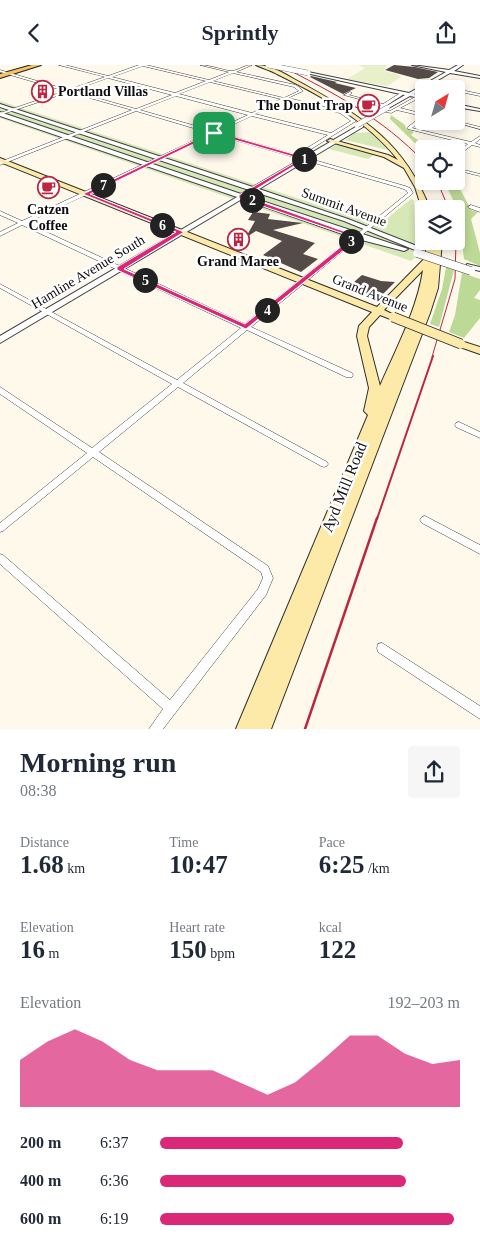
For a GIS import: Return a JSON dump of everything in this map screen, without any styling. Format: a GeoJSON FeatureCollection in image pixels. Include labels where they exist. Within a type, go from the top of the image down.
{"type":"FeatureCollection","features":[{"type":"Feature","properties":{"kind":"main road"},"geometry":{"type":"LineString","coordinates":[[0,76],[38,65]]}},
{"type":"Feature","properties":{"kind":"main road"},"geometry":{"type":"LineString","coordinates":[[258,65],[270,69],[348,110],[375,130],[404,158],[415,180]]}},
{"type":"Feature","properties":{"kind":"main road"},"geometry":{"type":"LineString","coordinates":[[267,65],[354,112],[381,131],[404,158],[427,193],[429,200]]}},
{"type":"Feature","properties":{"kind":"main road"},"geometry":{"type":"LineString","coordinates":[[333,140],[404,158]]}},
{"type":"Feature","properties":{"kind":"main road"},"geometry":{"type":"LineString","coordinates":[[333,140],[377,153],[404,158]]}},
{"type":"Feature","properties":{"kind":"main road"},"geometry":{"type":"LineString","coordinates":[[377,153],[399,163],[415,181]]}},
{"type":"Feature","properties":{"kind":"main road","name":"Grand Avenue"},"geometry":{"type":"LineString","coordinates":[[2,162],[480,351]]}},
{"type":"Feature","properties":{"kind":"main road","name":"Ayd Mill Road"},"geometry":{"type":"LineString","coordinates":[[262,729],[390,389],[425,286],[430,250]]}},
{"type":"Feature","properties":{"kind":"main road","name":"Ayd Mill Road"},"geometry":{"type":"LineString","coordinates":[[245,729],[366,434],[390,389],[433,288],[437,250]]}},
{"type":"Feature","properties":{"kind":"main road"},"geometry":{"type":"LineString","coordinates":[[366,434],[375,388],[363,330],[366,322],[379,311],[430,257]]}},
{"type":"Feature","properties":{"kind":"main road"},"geometry":{"type":"LineString","coordinates":[[379,311],[370,327],[369,335],[380,378],[390,389]]}},
{"type":"Feature","properties":{"kind":"street"},"geometry":{"type":"LineString","coordinates":[[61,65],[252,115],[333,140]]}},
{"type":"Feature","properties":{"kind":"street"},"geometry":{"type":"LineString","coordinates":[[0,114],[142,65],[345,113],[355,122],[333,140],[297,156]]}},
{"type":"Feature","properties":{"kind":"street"},"geometry":{"type":"LineString","coordinates":[[0,234],[301,91],[295,86],[202,65]]}},
{"type":"Feature","properties":{"kind":"street"},"geometry":{"type":"LineString","coordinates":[[2,162],[250,65]]}},
{"type":"Feature","properties":{"kind":"street"},"geometry":{"type":"LineString","coordinates":[[267,65],[415,96]]}},
{"type":"Feature","properties":{"kind":"street"},"geometry":{"type":"LineString","coordinates":[[414,65],[480,77]]}},
{"type":"Feature","properties":{"kind":"street","name":"Hamline Avenue South"},"geometry":{"type":"LineString","coordinates":[[435,80],[461,65]]}},
{"type":"Feature","properties":{"kind":"street"},"geometry":{"type":"LineString","coordinates":[[0,71],[305,158],[410,191],[409,195],[0,528]]}},
{"type":"Feature","properties":{"kind":"street","name":"Hamline Avenue South"},"geometry":{"type":"LineString","coordinates":[[0,340],[415,92]]}},
{"type":"Feature","properties":{"kind":"street"},"geometry":{"type":"LineString","coordinates":[[465,92],[480,95]]}},
{"type":"Feature","properties":{"kind":"street"},"geometry":{"type":"LineString","coordinates":[[350,93],[346,95],[388,108]]}},
{"type":"Feature","properties":{"kind":"street"},"geometry":{"type":"LineString","coordinates":[[403,93],[388,108],[378,109],[398,109],[415,113]]}},
{"type":"Feature","properties":{"kind":"street"},"geometry":{"type":"LineString","coordinates":[[398,109],[415,99]]}},
{"type":"Feature","properties":{"kind":"street","name":"Summit Avenue"},"geometry":{"type":"LineString","coordinates":[[0,105],[368,228],[415,249]]}},
{"type":"Feature","properties":{"kind":"street"},"geometry":{"type":"LineString","coordinates":[[465,107],[480,110]]}},
{"type":"Feature","properties":{"kind":"street","name":"Summit Avenue"},"geometry":{"type":"LineString","coordinates":[[0,114],[357,237],[415,250]]}},
{"type":"Feature","properties":{"kind":"street"},"geometry":{"type":"LineString","coordinates":[[415,123],[409,128],[415,130]]}},
{"type":"Feature","properties":{"kind":"street"},"geometry":{"type":"LineString","coordinates":[[465,124],[480,128]]}},
{"type":"Feature","properties":{"kind":"street"},"geometry":{"type":"LineString","coordinates":[[417,130],[480,146]]}},
{"type":"Feature","properties":{"kind":"street"},"geometry":{"type":"LineString","coordinates":[[465,149],[480,137]]}},
{"type":"Feature","properties":{"kind":"street"},"geometry":{"type":"LineString","coordinates":[[465,171],[480,175]]}},
{"type":"Feature","properties":{"kind":"street"},"geometry":{"type":"LineString","coordinates":[[471,207],[480,210]]}},
{"type":"Feature","properties":{"kind":"street"},"geometry":{"type":"LineString","coordinates":[[0,213],[349,375]]}},
{"type":"Feature","properties":{"kind":"street","name":"Summit Avenue"},"geometry":{"type":"LineString","coordinates":[[417,250],[470,268],[480,274]]}},
{"type":"Feature","properties":{"kind":"street","name":"Summit Avenue"},"geometry":{"type":"LineString","coordinates":[[470,268],[480,269]]}},
{"type":"Feature","properties":{"kind":"street"},"geometry":{"type":"LineString","coordinates":[[0,285],[324,464]]}},
{"type":"Feature","properties":{"kind":"street"},"geometry":{"type":"LineString","coordinates":[[0,390],[264,569],[268,578],[262,592],[155,729]]}},
{"type":"Feature","properties":{"kind":"street"},"geometry":{"type":"LineString","coordinates":[[459,425],[480,435]]}},
{"type":"Feature","properties":{"kind":"street"},"geometry":{"type":"LineString","coordinates":[[425,520],[480,550]]}},
{"type":"Feature","properties":{"kind":"street"},"geometry":{"type":"LineString","coordinates":[[0,558],[171,708]]}},
{"type":"Feature","properties":{"kind":"street"},"geometry":{"type":"LineString","coordinates":[[382,648],[480,713]]}},
{"type":"Feature","properties":{"kind":"green space"},"geometry":{"type":"Polygon","coordinates":[[[358,65],[387,65],[384,71],[401,77],[387,86],[347,79],[365,68],[358,65]]]}},
{"type":"Feature","properties":{"kind":"green space"},"geometry":{"type":"Polygon","coordinates":[[[0,101],[379,225],[411,199],[414,200],[416,257],[411,261],[0,118],[0,101]]]}},
{"type":"Feature","properties":{"kind":"green space"},"geometry":{"type":"Polygon","coordinates":[[[391,115],[405,125],[406,128],[414,132],[411,135],[418,140],[415,140],[415,143],[390,119],[391,115]]]}},
{"type":"Feature","properties":{"kind":"green space"},"geometry":{"type":"Polygon","coordinates":[[[373,132],[392,151],[345,140],[355,133],[373,132]]]}},
{"type":"Feature","properties":{"kind":"green space"},"geometry":{"type":"Polygon","coordinates":[[[337,144],[375,154],[368,159],[329,149],[337,144]]]}},
{"type":"Feature","properties":{"kind":"green space"},"geometry":{"type":"Polygon","coordinates":[[[448,190],[461,190],[471,210],[478,212],[471,219],[480,253],[480,266],[464,259],[465,200],[453,200],[448,190]]]}},
{"type":"Feature","properties":{"kind":"green space"},"geometry":{"type":"Polygon","coordinates":[[[446,267],[454,270],[439,327],[430,324],[442,289],[446,267]]]}},
{"type":"Feature","properties":{"kind":"green space"},"geometry":{"type":"Polygon","coordinates":[[[462,273],[480,279],[480,290],[474,298],[480,300],[480,318],[464,338],[449,332],[455,315],[462,273]]]}},
{"type":"Feature","properties":{"kind":"building"},"geometry":{"type":"Polygon","coordinates":[[[394,65],[438,72],[429,78],[418,79],[385,70],[394,65]]]}},
{"type":"Feature","properties":{"kind":"building"},"geometry":{"type":"Polygon","coordinates":[[[311,76],[337,82],[335,83],[356,88],[343,94],[311,76]]]}},
{"type":"Feature","properties":{"kind":"building"},"geometry":{"type":"Polygon","coordinates":[[[253,212],[270,214],[268,219],[303,223],[273,230],[315,243],[303,254],[318,259],[301,272],[263,255],[282,241],[256,231],[236,244],[228,241],[240,234],[246,237],[255,221],[248,220],[253,212]]]}},
{"type":"Feature","properties":{"kind":"building"},"geometry":{"type":"Polygon","coordinates":[[[362,275],[381,281],[395,282],[375,302],[345,290],[362,275]]]}},
{"type":"Feature","properties":{"kind":"railway"},"geometry":{"type":"LineString","coordinates":[[279,65],[356,107],[392,132],[415,153]]}},
{"type":"Feature","properties":{"kind":"railway"},"geometry":{"type":"LineString","coordinates":[[441,190],[445,200]]}},
{"type":"Feature","properties":{"kind":"railway"},"geometry":{"type":"LineString","coordinates":[[432,357],[455,279],[456,250]]}},
{"type":"Feature","properties":{"kind":"railway"},"geometry":{"type":"LineString","coordinates":[[377,519],[433,356]]}},
{"type":"Feature","properties":{"kind":"railway"},"geometry":{"type":"LineString","coordinates":[[305,729],[377,518]]}},
{"type":"Feature","properties":{"kind":"place","name":"Portland Villas"},"geometry":{"type":"Point","coordinates":[42,91]}},
{"type":"Feature","properties":{"kind":"place","name":"The Donut Trap"},"geometry":{"type":"Point","coordinates":[369,105]}},
{"type":"Feature","properties":{"kind":"place","name":"Catzen Coffee"},"geometry":{"type":"Point","coordinates":[48,187]}},
{"type":"Feature","properties":{"kind":"place","name":"Grand Maree"},"geometry":{"type":"Point","coordinates":[238,239]}},
{"type":"Feature","properties":{"kind":"route"},"geometry":{"type":"LineString","coordinates":[[214,133],[305,158],[241,197],[357,237],[246,327],[120,269],[181,232],[85,194],[214,133]]}}]}
